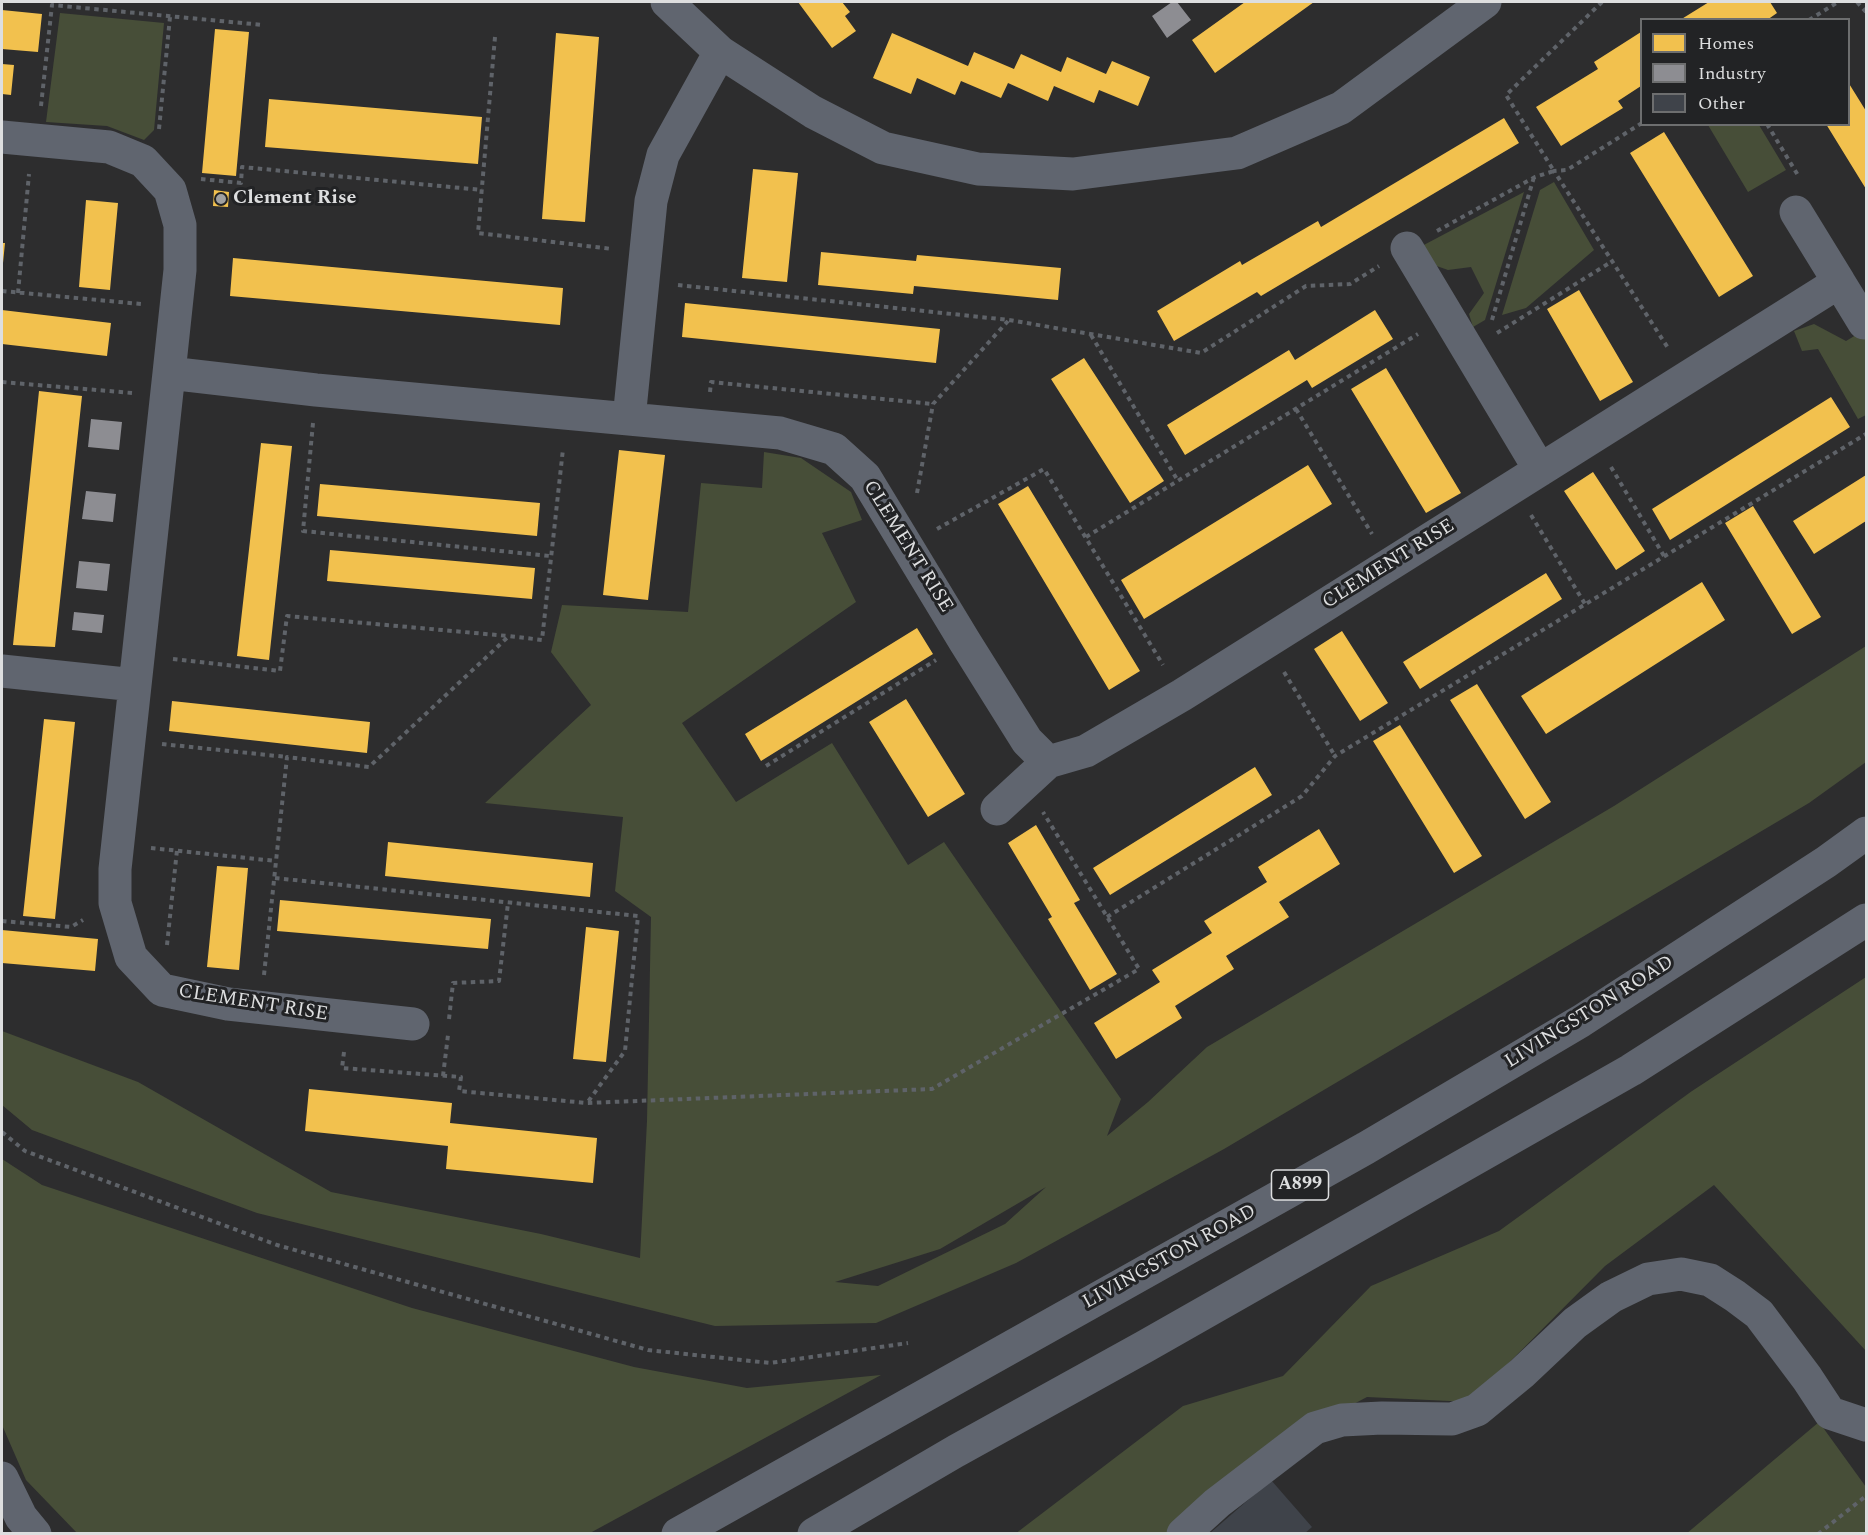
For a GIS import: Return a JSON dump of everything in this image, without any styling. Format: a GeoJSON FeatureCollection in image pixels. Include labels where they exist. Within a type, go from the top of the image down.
{"type":"FeatureCollection","features":[{"type":"Feature","properties":{"kind":"street"},"geometry":{"type":"LineString","coordinates":[[667,2],[720,51],[813,112],[883,148],[978,169],[1073,174],[1237,153],[1341,108],[1485,2]]}},
{"type":"Feature","properties":{"kind":"street"},"geometry":{"type":"LineString","coordinates":[[629,419],[651,201],[663,155],[720,51]]}},
{"type":"Feature","properties":{"kind":"street","name":"CLEMENT RISE"},"geometry":{"type":"LineString","coordinates":[[24,139],[109,147],[143,161],[170,190],[180,225],[180,270],[118,844],[115,903],[131,957],[162,990],[228,1004],[413,1024]]}},
{"type":"Feature","properties":{"kind":"street"},"geometry":{"type":"LineString","coordinates":[[1796,212],[1864,323]]}},
{"type":"Feature","properties":{"kind":"street"},"geometry":{"type":"LineString","coordinates":[[1407,248],[1446,316],[1477,346],[1527,478]]}},
{"type":"Feature","properties":{"kind":"street","name":"CLEMENT RISE"},"geometry":{"type":"LineString","coordinates":[[997,809],[1037,773],[1086,751],[1182,695],[1839,282]]}},
{"type":"Feature","properties":{"kind":"street","name":"CLEMENT RISE"},"geometry":{"type":"LineString","coordinates":[[168,385],[316,390],[780,433],[834,449],[866,477],[1027,741],[1037,773]]}},
{"type":"Feature","properties":{"kind":"street"},"geometry":{"type":"LineString","coordinates":[[2,671],[137,670]]}},
{"type":"Feature","properties":{"kind":"street","name":"LIVINGSTON ROAD"},"geometry":{"type":"LineString","coordinates":[[678,1533],[1386,1136],[1581,1021],[1826,862],[1866,833]]}},
{"type":"Feature","properties":{"kind":"street"},"geometry":{"type":"LineString","coordinates":[[814,1533],[1631,1070],[1866,920]]}},
{"type":"Feature","properties":{"kind":"street"},"geometry":{"type":"LineString","coordinates":[[1183,1533],[1217,1503],[1315,1428],[1342,1420],[1452,1419],[1477,1410],[1522,1373],[1575,1323],[1611,1297],[1648,1279],[1682,1274],[1710,1280],[1735,1296],[1759,1314],[1830,1413],[1866,1425]]}},
{"type":"Feature","properties":{"kind":"street"},"geometry":{"type":"LineString","coordinates":[[2,1478],[21,1517],[35,1533]]}},
{"type":"Feature","properties":{"kind":"path"},"geometry":{"type":"LineString","coordinates":[[1602,2],[1506,95],[1611,262],[1687,377]]}},
{"type":"Feature","properties":{"kind":"path"},"geometry":{"type":"LineString","coordinates":[[1812,18],[1838,2]]}},
{"type":"Feature","properties":{"kind":"path"},"geometry":{"type":"LineString","coordinates":[[1857,2],[1866,12]]}},
{"type":"Feature","properties":{"kind":"path"},"geometry":{"type":"LineString","coordinates":[[18,293],[24,139],[52,5],[263,25]]}},
{"type":"Feature","properties":{"kind":"path"},"geometry":{"type":"LineString","coordinates":[[143,161],[157,146],[170,17]]}},
{"type":"Feature","properties":{"kind":"path"},"geometry":{"type":"LineString","coordinates":[[495,38],[478,233],[643,267],[1009,320],[1201,353],[1306,286],[1350,284],[1407,248],[1534,177],[1567,170],[1640,124]]}},
{"type":"Feature","properties":{"kind":"path"},"geometry":{"type":"LineString","coordinates":[[1768,126],[1804,185],[1796,212]]}},
{"type":"Feature","properties":{"kind":"path"},"geometry":{"type":"LineString","coordinates":[[170,190],[186,177],[241,183],[242,166],[482,190]]}},
{"type":"Feature","properties":{"kind":"path"},"geometry":{"type":"LineString","coordinates":[[1477,346],[1534,177]]}},
{"type":"Feature","properties":{"kind":"path"},"geometry":{"type":"LineString","coordinates":[[1477,346],[1611,262]]}},
{"type":"Feature","properties":{"kind":"path"},"geometry":{"type":"LineString","coordinates":[[2,291],[176,308]]}},
{"type":"Feature","properties":{"kind":"path"},"geometry":{"type":"LineString","coordinates":[[1086,537],[1446,316]]}},
{"type":"Feature","properties":{"kind":"path"},"geometry":{"type":"LineString","coordinates":[[908,546],[933,404],[1009,320]]}},
{"type":"Feature","properties":{"kind":"path"},"geometry":{"type":"LineString","coordinates":[[1091,334],[1178,481]]}},
{"type":"Feature","properties":{"kind":"path"},"geometry":{"type":"LineString","coordinates":[[703,426],[711,381],[933,404]]}},
{"type":"Feature","properties":{"kind":"path"},"geometry":{"type":"LineString","coordinates":[[2,382],[168,385]]}},
{"type":"Feature","properties":{"kind":"path"},"geometry":{"type":"LineString","coordinates":[[316,390],[303,531],[550,556]]}},
{"type":"Feature","properties":{"kind":"path"},"geometry":{"type":"LineString","coordinates":[[1296,409],[1390,564]]}},
{"type":"Feature","properties":{"kind":"path"},"geometry":{"type":"LineString","coordinates":[[137,670],[280,671],[287,616],[542,640],[567,413]]}},
{"type":"Feature","properties":{"kind":"path"},"geometry":{"type":"LineString","coordinates":[[1107,917],[1302,796],[1335,756],[1866,434]]}},
{"type":"Feature","properties":{"kind":"path"},"geometry":{"type":"LineString","coordinates":[[1593,436],[1664,556]]}},
{"type":"Feature","properties":{"kind":"path"},"geometry":{"type":"LineString","coordinates":[[908,546],[1044,469],[1182,695]]}},
{"type":"Feature","properties":{"kind":"path"},"geometry":{"type":"LineString","coordinates":[[1527,478],[1585,604]]}},
{"type":"Feature","properties":{"kind":"path"},"geometry":{"type":"LineString","coordinates":[[129,740],[369,767],[509,636]]}},
{"type":"Feature","properties":{"kind":"path"},"geometry":{"type":"LineString","coordinates":[[766,766],[965,642]]}},
{"type":"Feature","properties":{"kind":"path"},"geometry":{"type":"LineString","coordinates":[[1266,642],[1335,756]]}},
{"type":"Feature","properties":{"kind":"path"},"geometry":{"type":"LineString","coordinates":[[260,1008],[287,757]]}},
{"type":"Feature","properties":{"kind":"path"},"geometry":{"type":"LineString","coordinates":[[348,1018],[342,1068],[461,1077],[459,1090],[587,1103],[932,1089],[1139,969],[1107,917],[1037,773]]}},
{"type":"Feature","properties":{"kind":"path"},"geometry":{"type":"LineString","coordinates":[[118,844],[276,861]]}},
{"type":"Feature","properties":{"kind":"path"},"geometry":{"type":"LineString","coordinates":[[162,990],[177,850]]}},
{"type":"Feature","properties":{"kind":"path"},"geometry":{"type":"LineString","coordinates":[[274,878],[638,916],[625,1051],[587,1103]]}},
{"type":"Feature","properties":{"kind":"path"},"geometry":{"type":"LineString","coordinates":[[2,921],[70,927],[115,903]]}},
{"type":"Feature","properties":{"kind":"path"},"geometry":{"type":"LineString","coordinates":[[443,1076],[453,983],[499,981],[508,903]]}},
{"type":"Feature","properties":{"kind":"path"},"geometry":{"type":"LineString","coordinates":[[2,1132],[25,1150],[277,1245],[648,1350],[770,1363],[908,1343]]}},
{"type":"Feature","properties":{"kind":"path"},"geometry":{"type":"LineString","coordinates":[[1818,1533],[1866,1496]]}},
{"type":"Feature","properties":{"kind":"green space"},"geometry":{"type":"Polygon","coordinates":[[[60,13],[164,23],[154,130],[144,140],[107,126],[46,122],[60,13]]]}},
{"type":"Feature","properties":{"kind":"green space"},"geometry":{"type":"Polygon","coordinates":[[[1709,126],[1760,126],[1786,170],[1748,192],[1709,126]]]}},
{"type":"Feature","properties":{"kind":"green space"},"geometry":{"type":"Polygon","coordinates":[[[1554,182],[1594,250],[1526,308],[1502,315],[1540,190],[1554,182]]]}},
{"type":"Feature","properties":{"kind":"green space"},"geometry":{"type":"Polygon","coordinates":[[[1524,192],[1485,320],[1473,327],[1469,314],[1484,293],[1471,267],[1448,270],[1431,264],[1420,247],[1524,192]]]}},
{"type":"Feature","properties":{"kind":"green space"},"geometry":{"type":"Polygon","coordinates":[[[1814,324],[1846,341],[1866,329],[1866,415],[1858,419],[1818,349],[1802,351],[1794,331],[1814,324]]]}},
{"type":"Feature","properties":{"kind":"green space"},"geometry":{"type":"Polygon","coordinates":[[[764,452],[801,458],[851,492],[862,520],[822,533],[856,602],[682,723],[736,802],[832,743],[908,865],[944,842],[1121,1099],[1107,1136],[1148,1102],[1207,1047],[1614,806],[1866,646],[1866,762],[1809,803],[1224,1149],[1016,1263],[876,1323],[715,1326],[257,1213],[32,1130],[2,1105],[2,1031],[138,1082],[331,1192],[541,1234],[640,1258],[647,1121],[651,917],[615,891],[623,817],[485,803],[591,705],[551,652],[562,605],[688,612],[701,483],[762,488],[764,452]],[[1046,1187],[940,1249],[835,1282],[878,1286],[1005,1224],[1046,1187]]]}},
{"type":"Feature","properties":{"kind":"green space"},"geometry":{"type":"Polygon","coordinates":[[[1866,977],[1866,1351],[1714,1185],[1605,1266],[1470,1402],[1367,1397],[1287,1439],[1180,1533],[1015,1534],[1183,1406],[1283,1376],[1371,1286],[1499,1231],[1692,1091],[1866,977]]]}},
{"type":"Feature","properties":{"kind":"green space"},"geometry":{"type":"Polygon","coordinates":[[[2,1159],[42,1185],[412,1308],[634,1367],[747,1388],[881,1375],[590,1533],[77,1533],[26,1480],[2,1425],[2,1159]]]}},
{"type":"Feature","properties":{"kind":"green space"},"geometry":{"type":"Polygon","coordinates":[[[1819,1422],[1866,1487],[1866,1533],[1686,1534],[1819,1422]]]}},
{"type":"Feature","properties":{"kind":"building: Homes"},"geometry":{"type":"Polygon","coordinates":[[[798,2],[842,2],[850,12],[845,16],[856,31],[832,48],[798,2]]]}},
{"type":"Feature","properties":{"kind":"building: Homes"},"geometry":{"type":"Polygon","coordinates":[[[1245,2],[1314,2],[1215,73],[1192,40],[1245,2]]]}},
{"type":"Feature","properties":{"kind":"building: Homes"},"geometry":{"type":"Polygon","coordinates":[[[1709,2],[1770,2],[1777,13],[1770,18],[1683,18],[1709,2]]]}},
{"type":"Feature","properties":{"kind":"building: Homes"},"geometry":{"type":"Polygon","coordinates":[[[2,10],[42,14],[38,52],[2,49],[2,10]]]}},
{"type":"Feature","properties":{"kind":"building: Homes"},"geometry":{"type":"Polygon","coordinates":[[[215,29],[249,32],[236,176],[202,173],[215,29]]]}},
{"type":"Feature","properties":{"kind":"building: Homes"},"geometry":{"type":"Polygon","coordinates":[[[556,33],[599,37],[585,222],[542,219],[556,33]]]}},
{"type":"Feature","properties":{"kind":"building: Homes"},"geometry":{"type":"Polygon","coordinates":[[[892,33],[968,66],[974,52],[1014,69],[1021,54],[1061,72],[1067,57],[1106,74],[1112,61],[1150,77],[1138,106],[1099,90],[1094,103],[1054,86],[1048,101],[1008,83],[1001,98],[961,81],[955,95],[917,78],[911,94],[873,78],[892,33]]]}},
{"type":"Feature","properties":{"kind":"building: Homes"},"geometry":{"type":"Polygon","coordinates":[[[1640,33],[1640,87],[1618,101],[1623,108],[1561,146],[1536,107],[1598,69],[1594,62],[1640,33]]]}},
{"type":"Feature","properties":{"kind":"building: Homes"},"geometry":{"type":"Polygon","coordinates":[[[2,64],[14,65],[11,95],[2,94],[2,64]]]}},
{"type":"Feature","properties":{"kind":"building: Homes"},"geometry":{"type":"Polygon","coordinates":[[[1850,85],[1866,111],[1866,189],[1827,126],[1850,126],[1850,85]]]}},
{"type":"Feature","properties":{"kind":"building: Homes"},"geometry":{"type":"Polygon","coordinates":[[[269,99],[482,117],[478,164],[265,147],[269,99]]]}},
{"type":"Feature","properties":{"kind":"building: Homes"},"geometry":{"type":"Polygon","coordinates":[[[1504,118],[1519,143],[1261,296],[1257,292],[1174,341],[1157,311],[1240,261],[1242,265],[1318,221],[1321,227],[1504,118]]]}},
{"type":"Feature","properties":{"kind":"building: Homes"},"geometry":{"type":"Polygon","coordinates":[[[1664,132],[1753,276],[1719,297],[1630,153],[1664,132]]]}},
{"type":"Feature","properties":{"kind":"building: Homes"},"geometry":{"type":"Polygon","coordinates":[[[753,169],[798,173],[787,282],[742,278],[753,169]]]}},
{"type":"Feature","properties":{"kind":"building: Homes","name":"Clement Rise"},"geometry":{"type":"Polygon","coordinates":[[[214,190],[229,192],[228,207],[213,206],[214,190]]]}},
{"type":"Feature","properties":{"kind":"building: Homes"},"geometry":{"type":"Polygon","coordinates":[[[86,200],[118,203],[110,290],[79,287],[86,200]]]}},
{"type":"Feature","properties":{"kind":"building: Homes"},"geometry":{"type":"Polygon","coordinates":[[[2,243],[5,243],[3,263],[2,263],[2,243]]]}},
{"type":"Feature","properties":{"kind":"building: Homes"},"geometry":{"type":"Polygon","coordinates":[[[821,252],[916,261],[917,255],[1061,268],[1058,300],[914,286],[913,294],[818,285],[821,252]]]}},
{"type":"Feature","properties":{"kind":"building: Homes"},"geometry":{"type":"Polygon","coordinates":[[[233,258],[563,288],[560,325],[230,296],[233,258]]]}},
{"type":"Feature","properties":{"kind":"building: Homes"},"geometry":{"type":"Polygon","coordinates":[[[1579,290],[1633,382],[1600,401],[1547,309],[1579,290]]]}},
{"type":"Feature","properties":{"kind":"building: Homes"},"geometry":{"type":"Polygon","coordinates":[[[685,303],[940,329],[936,363],[682,337],[685,303]]]}},
{"type":"Feature","properties":{"kind":"building: Homes"},"geometry":{"type":"Polygon","coordinates":[[[2,310],[111,323],[107,356],[2,344],[2,310]]]}},
{"type":"Feature","properties":{"kind":"building: Homes"},"geometry":{"type":"Polygon","coordinates":[[[1375,310],[1393,339],[1312,388],[1307,380],[1185,455],[1167,425],[1289,350],[1295,360],[1375,310]]]}},
{"type":"Feature","properties":{"kind":"building: Homes"},"geometry":{"type":"Polygon","coordinates":[[[1084,358],[1164,481],[1130,503],[1051,379],[1084,358]]]}},
{"type":"Feature","properties":{"kind":"building: Homes"},"geometry":{"type":"Polygon","coordinates":[[[1386,368],[1461,493],[1426,513],[1351,389],[1386,368]]]}},
{"type":"Feature","properties":{"kind":"building: Homes"},"geometry":{"type":"Polygon","coordinates":[[[39,391],[82,396],[55,647],[13,645],[39,391]]]}},
{"type":"Feature","properties":{"kind":"building: Homes"},"geometry":{"type":"Polygon","coordinates":[[[1831,397],[1850,427],[1670,540],[1652,509],[1831,397]]]}},
{"type":"Feature","properties":{"kind":"building: Homes"},"geometry":{"type":"Polygon","coordinates":[[[261,443],[292,446],[269,660],[237,656],[261,443]]]}},
{"type":"Feature","properties":{"kind":"building: Homes"},"geometry":{"type":"Polygon","coordinates":[[[619,450],[665,455],[648,600],[603,595],[619,450]]]}},
{"type":"Feature","properties":{"kind":"building: Homes"},"geometry":{"type":"Polygon","coordinates":[[[1308,465],[1332,504],[1144,619],[1121,580],[1308,465]]]}},
{"type":"Feature","properties":{"kind":"building: Homes"},"geometry":{"type":"Polygon","coordinates":[[[1593,472],[1645,551],[1616,570],[1564,491],[1593,472]]]}},
{"type":"Feature","properties":{"kind":"building: Homes"},"geometry":{"type":"Polygon","coordinates":[[[1866,475],[1866,521],[1814,554],[1793,521],[1866,475]]]}},
{"type":"Feature","properties":{"kind":"building: Homes"},"geometry":{"type":"Polygon","coordinates":[[[320,484],[540,503],[537,536],[317,516],[320,484]]]}},
{"type":"Feature","properties":{"kind":"building: Homes"},"geometry":{"type":"Polygon","coordinates":[[[1028,486],[1140,671],[1109,690],[998,504],[1028,486]]]}},
{"type":"Feature","properties":{"kind":"building: Homes"},"geometry":{"type":"Polygon","coordinates":[[[1753,506],[1821,617],[1792,634],[1725,523],[1753,506]]]}},
{"type":"Feature","properties":{"kind":"building: Homes"},"geometry":{"type":"Polygon","coordinates":[[[330,550],[535,568],[532,599],[327,581],[330,550]]]}},
{"type":"Feature","properties":{"kind":"building: Homes"},"geometry":{"type":"Polygon","coordinates":[[[1546,573],[1562,599],[1420,689],[1403,662],[1546,573]]]}},
{"type":"Feature","properties":{"kind":"building: Homes"},"geometry":{"type":"Polygon","coordinates":[[[1702,582],[1725,620],[1546,734],[1521,696],[1702,582]]]}},
{"type":"Feature","properties":{"kind":"building: Homes"},"geometry":{"type":"Polygon","coordinates":[[[917,628],[933,654],[761,761],[745,734],[917,628]]]}},
{"type":"Feature","properties":{"kind":"building: Homes"},"geometry":{"type":"Polygon","coordinates":[[[1342,631],[1388,703],[1360,721],[1314,649],[1342,631]]]}},
{"type":"Feature","properties":{"kind":"building: Homes"},"geometry":{"type":"Polygon","coordinates":[[[1477,684],[1551,802],[1525,819],[1450,700],[1477,684]]]}},
{"type":"Feature","properties":{"kind":"building: Homes"},"geometry":{"type":"Polygon","coordinates":[[[906,699],[965,794],[928,817],[869,722],[906,699]]]}},
{"type":"Feature","properties":{"kind":"building: Homes"},"geometry":{"type":"Polygon","coordinates":[[[172,701],[370,722],[367,753],[169,731],[172,701]]]}},
{"type":"Feature","properties":{"kind":"building: Homes"},"geometry":{"type":"Polygon","coordinates":[[[44,719],[75,722],[55,919],[23,916],[44,719]]]}},
{"type":"Feature","properties":{"kind":"building: Homes"},"geometry":{"type":"Polygon","coordinates":[[[1400,725],[1482,856],[1454,873],[1373,741],[1400,725]]]}},
{"type":"Feature","properties":{"kind":"building: Homes"},"geometry":{"type":"Polygon","coordinates":[[[1255,767],[1272,795],[1110,895],[1093,868],[1255,767]]]}},
{"type":"Feature","properties":{"kind":"building: Homes"},"geometry":{"type":"Polygon","coordinates":[[[1036,825],[1080,900],[1074,903],[1117,974],[1090,990],[1048,919],[1052,917],[1008,843],[1036,825]]]}},
{"type":"Feature","properties":{"kind":"building: Homes"},"geometry":{"type":"Polygon","coordinates":[[[1319,829],[1340,864],[1279,902],[1289,917],[1226,956],[1234,969],[1175,1006],[1182,1018],[1116,1059],[1094,1023],[1160,982],[1152,970],[1212,933],[1204,921],[1267,882],[1258,867],[1319,829]]]}},
{"type":"Feature","properties":{"kind":"building: Homes"},"geometry":{"type":"Polygon","coordinates":[[[388,842],[593,863],[590,897],[385,876],[388,842]]]}},
{"type":"Feature","properties":{"kind":"building: Homes"},"geometry":{"type":"Polygon","coordinates":[[[217,866],[248,868],[239,970],[207,967],[217,866]]]}},
{"type":"Feature","properties":{"kind":"building: Homes"},"geometry":{"type":"Polygon","coordinates":[[[280,900],[491,919],[488,949],[277,931],[280,900]]]}},
{"type":"Feature","properties":{"kind":"building: Homes"},"geometry":{"type":"Polygon","coordinates":[[[586,927],[619,931],[606,1062],[573,1059],[586,927]]]}},
{"type":"Feature","properties":{"kind":"building: Homes"},"geometry":{"type":"Polygon","coordinates":[[[2,930],[98,939],[95,971],[2,963],[2,930]]]}},
{"type":"Feature","properties":{"kind":"building: Homes"},"geometry":{"type":"Polygon","coordinates":[[[309,1089],[452,1103],[450,1123],[597,1138],[593,1183],[446,1169],[448,1146],[305,1131],[309,1089]]]}},
{"type":"Feature","properties":{"kind":"building: Industry"},"geometry":{"type":"Polygon","coordinates":[[[1172,2],[1177,2],[1191,20],[1167,38],[1152,16],[1172,2]]]}},
{"type":"Feature","properties":{"kind":"building: Industry"},"geometry":{"type":"Polygon","coordinates":[[[91,419],[122,422],[119,450],[88,447],[91,419]]]}},
{"type":"Feature","properties":{"kind":"building: Industry"},"geometry":{"type":"Polygon","coordinates":[[[86,491],[116,494],[113,522],[82,519],[86,491]]]}},
{"type":"Feature","properties":{"kind":"building: Industry"},"geometry":{"type":"Polygon","coordinates":[[[79,561],[110,564],[107,591],[76,588],[79,561]]]}},
{"type":"Feature","properties":{"kind":"building: Industry"},"geometry":{"type":"Polygon","coordinates":[[[74,612],[104,615],[102,633],[72,630],[74,612]]]}},
{"type":"Feature","properties":{"kind":"building: Other"},"geometry":{"type":"Polygon","coordinates":[[[1271,1480],[1312,1527],[1304,1534],[1209,1534],[1271,1480]]]}},
{"type":"Feature","properties":{"kind":"place","name":"Clement Rise"},"geometry":{"type":"Point","coordinates":[221,199]}}]}
